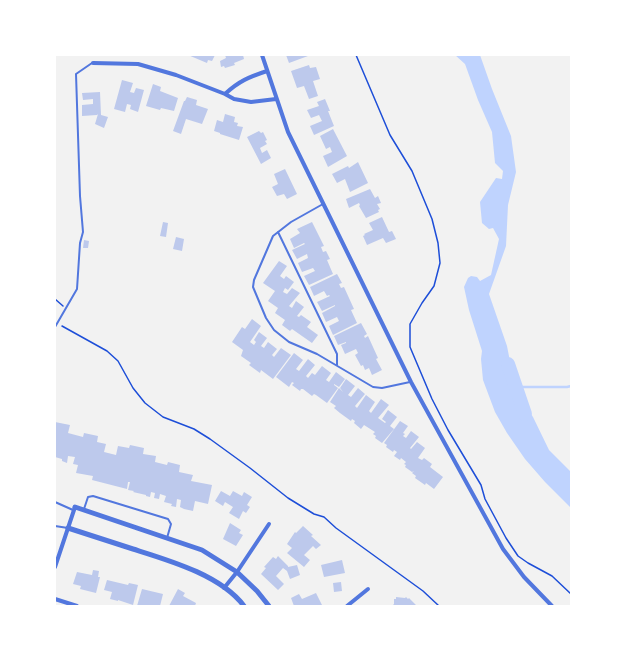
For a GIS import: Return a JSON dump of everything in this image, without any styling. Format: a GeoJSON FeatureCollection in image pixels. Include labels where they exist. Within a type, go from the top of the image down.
{"type":"FeatureCollection","features":[{"type":"Feature","properties":{"kind":"street"},"geometry":{"type":"LineString","coordinates":[[262,55],[288,132],[411,382],[503,549],[524,577],[552,606]]}},
{"type":"Feature","properties":{"kind":"street"},"geometry":{"type":"LineString","coordinates":[[93,63],[138,64],[176,75],[234,99],[251,102],[276,99]]}},
{"type":"Feature","properties":{"kind":"street"},"geometry":{"type":"LineString","coordinates":[[225,94],[236,84],[248,77],[267,71]]}},
{"type":"Feature","properties":{"kind":"street"},"geometry":{"type":"LineString","coordinates":[[55,567],[74,509],[83,510],[202,550],[237,572],[257,591],[269,606]]}},
{"type":"Feature","properties":{"kind":"street"},"geometry":{"type":"LineString","coordinates":[[224,588],[237,572],[269,524]]}},
{"type":"Feature","properties":{"kind":"street"},"geometry":{"type":"LineString","coordinates":[[68,528],[192,569],[224,588],[244,606]]}},
{"type":"Feature","properties":{"kind":"street"},"geometry":{"type":"LineString","coordinates":[[347,606],[368,589]]}},
{"type":"Feature","properties":{"kind":"street"},"geometry":{"type":"LineString","coordinates":[[55,599],[77,606]]}},
{"type":"Feature","properties":{"kind":"lane"},"geometry":{"type":"LineString","coordinates":[[56,325],[77,289],[80,243],[83,232],[80,196],[76,74],[93,63]]}},
{"type":"Feature","properties":{"kind":"lane"},"geometry":{"type":"LineString","coordinates":[[323,204],[291,222],[273,236],[254,280],[253,287],[266,318],[274,330],[289,342],[317,354],[373,387],[382,388],[411,382]]}},
{"type":"Feature","properties":{"kind":"lane"},"geometry":{"type":"LineString","coordinates":[[278,232],[337,354],[337,365]]}},
{"type":"Feature","properties":{"kind":"lane"},"geometry":{"type":"LineString","coordinates":[[83,510],[88,497],[93,496],[168,519],[171,524],[167,538]]}},
{"type":"Feature","properties":{"kind":"lane"},"geometry":{"type":"LineString","coordinates":[[55,502],[74,509]]}},
{"type":"Feature","properties":{"kind":"lane"},"geometry":{"type":"LineString","coordinates":[[55,526],[68,528]]}},
{"type":"Feature","properties":{"kind":"path"},"geometry":{"type":"LineString","coordinates":[[356,55],[390,135],[412,171],[432,219],[438,243],[440,263],[434,286],[410,324],[410,348],[432,399],[448,430],[481,485],[485,498],[506,538],[518,556],[552,576],[571,594]]}},
{"type":"Feature","properties":{"kind":"path"},"geometry":{"type":"LineString","coordinates":[[55,299],[66,308]]}},
{"type":"Feature","properties":{"kind":"path"},"geometry":{"type":"LineString","coordinates":[[56,325],[58,324],[107,351],[118,362],[133,388],[145,403],[163,417],[194,429],[250,468],[288,498],[314,514],[324,517],[336,528],[423,591],[439,606]]}},
{"type":"Feature","properties":{"kind":"water"},"geometry":{"type":"Polygon","coordinates":[[[455,55],[480,55],[511,136],[516,172],[508,205],[506,246],[489,294],[507,346],[516,392],[533,417],[549,450],[571,472],[571,508],[525,459],[507,433],[495,412],[483,380],[481,359],[482,351],[469,310],[464,287],[468,278],[471,276],[477,277],[480,281],[491,275],[499,239],[493,228],[489,229],[482,223],[480,202],[496,178],[502,179],[503,171],[495,163],[492,132],[478,100],[465,64],[455,55]]]}},
{"type":"Feature","properties":{"kind":"building"},"geometry":{"type":"Polygon","coordinates":[[[188,55],[215,55],[212,61],[208,60],[207,63],[188,55]]]}},
{"type":"Feature","properties":{"kind":"building"},"geometry":{"type":"Polygon","coordinates":[[[225,55],[243,55],[244,59],[234,63],[235,65],[225,68],[224,66],[221,67],[220,61],[226,58],[225,55]]]}},
{"type":"Feature","properties":{"kind":"building"},"geometry":{"type":"Polygon","coordinates":[[[286,55],[308,55],[308,56],[289,63],[286,55]]]}},
{"type":"Feature","properties":{"kind":"building"},"geometry":{"type":"Polygon","coordinates":[[[309,65],[310,68],[316,67],[320,79],[313,81],[318,96],[309,99],[304,86],[297,88],[291,71],[309,65]]]}},
{"type":"Feature","properties":{"kind":"building"},"geometry":{"type":"Polygon","coordinates":[[[122,80],[133,83],[130,92],[134,93],[136,88],[144,90],[138,112],[130,109],[131,105],[127,104],[125,112],[114,109],[122,80]]]}},
{"type":"Feature","properties":{"kind":"building"},"geometry":{"type":"Polygon","coordinates":[[[153,84],[161,87],[160,91],[178,98],[174,111],[161,108],[160,110],[146,106],[153,84]]]}},
{"type":"Feature","properties":{"kind":"building"},"geometry":{"type":"Polygon","coordinates":[[[100,92],[101,115],[108,117],[104,128],[95,124],[98,114],[82,116],[82,105],[93,104],[93,99],[83,100],[82,93],[100,92]]]}},
{"type":"Feature","properties":{"kind":"building"},"geometry":{"type":"Polygon","coordinates":[[[187,97],[197,100],[196,105],[208,109],[202,124],[186,119],[181,134],[173,131],[184,101],[187,97]]]}},
{"type":"Feature","properties":{"kind":"building"},"geometry":{"type":"Polygon","coordinates":[[[325,99],[334,126],[314,135],[310,126],[322,121],[319,115],[311,118],[307,110],[319,106],[317,102],[325,99]]]}},
{"type":"Feature","properties":{"kind":"building"},"geometry":{"type":"Polygon","coordinates":[[[225,114],[235,117],[234,122],[238,123],[237,126],[243,127],[239,140],[214,131],[217,120],[223,122],[225,114]]]}},
{"type":"Feature","properties":{"kind":"building"},"geometry":{"type":"Polygon","coordinates":[[[333,129],[347,156],[328,167],[323,156],[332,152],[330,147],[326,149],[320,136],[333,129]]]}},
{"type":"Feature","properties":{"kind":"building"},"geometry":{"type":"Polygon","coordinates":[[[259,131],[261,133],[263,132],[267,140],[265,141],[267,144],[260,148],[262,153],[267,150],[271,158],[261,164],[247,137],[259,131]]]}},
{"type":"Feature","properties":{"kind":"building"},"geometry":{"type":"Polygon","coordinates":[[[358,162],[368,183],[350,192],[345,179],[337,183],[332,174],[348,166],[349,168],[358,162]]]}},
{"type":"Feature","properties":{"kind":"building"},"geometry":{"type":"Polygon","coordinates":[[[285,169],[297,194],[287,199],[284,194],[277,196],[272,187],[278,184],[274,174],[285,169]]]}},
{"type":"Feature","properties":{"kind":"building"},"geometry":{"type":"Polygon","coordinates":[[[370,189],[375,198],[378,196],[381,203],[377,204],[380,209],[378,210],[379,212],[366,218],[359,206],[359,203],[349,208],[346,199],[370,189]]]}},
{"type":"Feature","properties":{"kind":"building"},"geometry":{"type":"Polygon","coordinates":[[[382,217],[389,232],[392,231],[396,239],[386,243],[383,238],[367,245],[363,236],[365,235],[364,234],[373,230],[369,223],[382,217]]]}},
{"type":"Feature","properties":{"kind":"building"},"geometry":{"type":"Polygon","coordinates":[[[163,222],[168,223],[166,237],[160,236],[163,222]]]}},
{"type":"Feature","properties":{"kind":"building"},"geometry":{"type":"Polygon","coordinates":[[[312,222],[324,246],[321,247],[323,252],[326,251],[330,259],[327,260],[333,274],[309,285],[304,276],[315,271],[313,268],[302,272],[298,263],[308,258],[307,254],[297,259],[292,250],[305,244],[304,243],[294,248],[290,239],[300,233],[297,229],[312,222]]]}},
{"type":"Feature","properties":{"kind":"building"},"geometry":{"type":"Polygon","coordinates":[[[176,237],[184,239],[182,251],[173,249],[176,237]]]}},
{"type":"Feature","properties":{"kind":"building"},"geometry":{"type":"Polygon","coordinates":[[[84,240],[89,241],[88,248],[83,248],[84,240]]]}},
{"type":"Feature","properties":{"kind":"building"},"geometry":{"type":"Polygon","coordinates":[[[279,261],[287,266],[280,276],[284,279],[286,276],[294,282],[288,290],[285,288],[283,292],[287,294],[292,288],[300,293],[289,306],[292,308],[296,301],[304,307],[297,316],[299,317],[301,315],[311,322],[307,327],[318,335],[312,343],[292,329],[290,331],[282,325],[285,320],[275,313],[278,308],[268,301],[275,291],[263,283],[279,261]]]}},
{"type":"Feature","properties":{"kind":"building"},"geometry":{"type":"Polygon","coordinates":[[[337,274],[342,283],[339,284],[341,288],[344,287],[354,309],[351,310],[357,323],[333,335],[329,326],[339,321],[337,317],[326,322],[322,313],[335,305],[322,311],[317,302],[330,296],[327,296],[324,291],[314,296],[310,287],[337,274]]]}},
{"type":"Feature","properties":{"kind":"building"},"geometry":{"type":"Polygon","coordinates":[[[252,319],[261,326],[250,342],[254,345],[256,342],[254,340],[259,332],[267,338],[261,346],[264,348],[268,342],[277,349],[272,355],[274,357],[281,348],[291,355],[273,379],[261,370],[260,373],[249,365],[251,363],[241,356],[243,350],[232,342],[242,327],[245,329],[252,319]]]}},
{"type":"Feature","properties":{"kind":"building"},"geometry":{"type":"Polygon","coordinates":[[[361,323],[367,334],[364,336],[365,338],[368,336],[378,358],[376,359],[382,370],[372,375],[369,368],[365,370],[363,365],[361,366],[355,355],[358,353],[356,349],[345,354],[341,345],[346,342],[338,345],[334,336],[361,323]]]}},
{"type":"Feature","properties":{"kind":"building"},"geometry":{"type":"Polygon","coordinates":[[[294,353],[303,360],[296,369],[299,371],[308,359],[315,365],[306,376],[308,378],[312,373],[315,375],[322,366],[331,373],[326,380],[329,382],[336,372],[345,379],[339,387],[334,384],[338,388],[327,403],[314,394],[312,396],[303,389],[300,391],[292,385],[294,383],[292,382],[289,387],[276,377],[294,353]]]}},
{"type":"Feature","properties":{"kind":"building"},"geometry":{"type":"Polygon","coordinates":[[[346,379],[355,386],[348,395],[351,397],[358,388],[365,394],[355,406],[357,408],[366,395],[375,402],[369,411],[371,413],[381,399],[389,405],[378,418],[385,423],[386,422],[382,419],[388,410],[397,417],[390,426],[394,429],[382,443],[375,438],[376,436],[373,434],[375,432],[364,425],[361,429],[354,423],[355,421],[352,419],[351,421],[340,413],[334,408],[336,406],[330,402],[339,388],[343,392],[340,388],[346,379]]]}},
{"type":"Feature","properties":{"kind":"building"},"geometry":{"type":"Polygon","coordinates":[[[400,421],[408,426],[403,433],[405,434],[403,436],[406,438],[411,431],[419,437],[410,448],[411,449],[417,442],[425,448],[418,458],[422,460],[424,458],[432,464],[430,467],[443,477],[434,489],[415,478],[416,476],[412,473],[414,471],[412,472],[405,467],[406,465],[404,464],[406,462],[401,458],[400,460],[394,456],[397,452],[394,450],[393,452],[386,447],[387,445],[384,443],[400,421]]]}},
{"type":"Feature","properties":{"kind":"building"},"geometry":{"type":"Polygon","coordinates":[[[55,422],[70,425],[68,433],[83,437],[84,433],[98,436],[97,442],[106,444],[104,452],[116,455],[118,446],[129,448],[130,445],[144,448],[143,454],[156,456],[155,462],[167,465],[168,462],[180,465],[179,472],[193,475],[191,481],[212,485],[208,504],[195,501],[193,511],[180,507],[181,500],[177,499],[176,507],[171,506],[172,504],[164,502],[166,496],[160,494],[159,499],[154,498],[155,493],[151,492],[150,497],[128,490],[130,482],[128,482],[127,489],[92,480],[93,476],[76,473],[78,465],[73,464],[75,457],[68,456],[67,463],[62,461],[62,459],[55,457],[55,422]]]}},
{"type":"Feature","properties":{"kind":"building"},"geometry":{"type":"Polygon","coordinates":[[[221,491],[230,496],[233,491],[242,496],[244,492],[252,497],[247,505],[250,507],[246,513],[243,511],[239,519],[229,513],[233,507],[225,502],[223,506],[215,501],[221,491]]]}},
{"type":"Feature","properties":{"kind":"building"},"geometry":{"type":"Polygon","coordinates":[[[230,523],[241,530],[239,533],[243,535],[236,546],[223,539],[230,523]]]}},
{"type":"Feature","properties":{"kind":"building"},"geometry":{"type":"Polygon","coordinates":[[[303,526],[321,545],[316,549],[313,546],[304,555],[310,560],[304,567],[287,553],[292,548],[287,544],[295,532],[296,533],[303,526]]]}},
{"type":"Feature","properties":{"kind":"building"},"geometry":{"type":"Polygon","coordinates":[[[278,556],[288,567],[297,565],[300,575],[290,579],[287,571],[283,568],[276,576],[284,584],[278,590],[261,574],[266,568],[264,567],[273,557],[276,559],[278,556]]]}},
{"type":"Feature","properties":{"kind":"building"},"geometry":{"type":"Polygon","coordinates":[[[342,560],[345,573],[324,577],[321,565],[342,560]]]}},
{"type":"Feature","properties":{"kind":"building"},"geometry":{"type":"Polygon","coordinates":[[[93,570],[99,571],[98,577],[100,577],[96,593],[80,589],[81,586],[73,584],[77,572],[92,575],[93,570]]]}},
{"type":"Feature","properties":{"kind":"building"},"geometry":{"type":"Polygon","coordinates":[[[107,580],[128,585],[129,583],[138,585],[133,605],[110,599],[112,592],[104,590],[107,580]]]}},
{"type":"Feature","properties":{"kind":"building"},"geometry":{"type":"Polygon","coordinates":[[[341,582],[342,591],[334,592],[333,583],[341,582]]]}},
{"type":"Feature","properties":{"kind":"building"},"geometry":{"type":"Polygon","coordinates":[[[142,589],[163,594],[160,606],[137,606],[142,589]]]}},
{"type":"Feature","properties":{"kind":"building"},"geometry":{"type":"Polygon","coordinates":[[[178,589],[185,593],[183,596],[196,603],[195,606],[169,606],[178,589]]]}},
{"type":"Feature","properties":{"kind":"building"},"geometry":{"type":"Polygon","coordinates":[[[316,593],[322,605],[294,606],[291,598],[299,594],[302,599],[316,593]]]}},
{"type":"Feature","properties":{"kind":"building"},"geometry":{"type":"Polygon","coordinates":[[[396,597],[409,598],[416,605],[392,606],[396,597]]]}},
{"type":"Feature","properties":{"kind":"waterway"},"geometry":{"type":"LineString","coordinates":[[508,364],[525,414]]}},
{"type":"Feature","properties":{"kind":"waterway"},"geometry":{"type":"LineString","coordinates":[[516,387],[571,386]]}}]}
